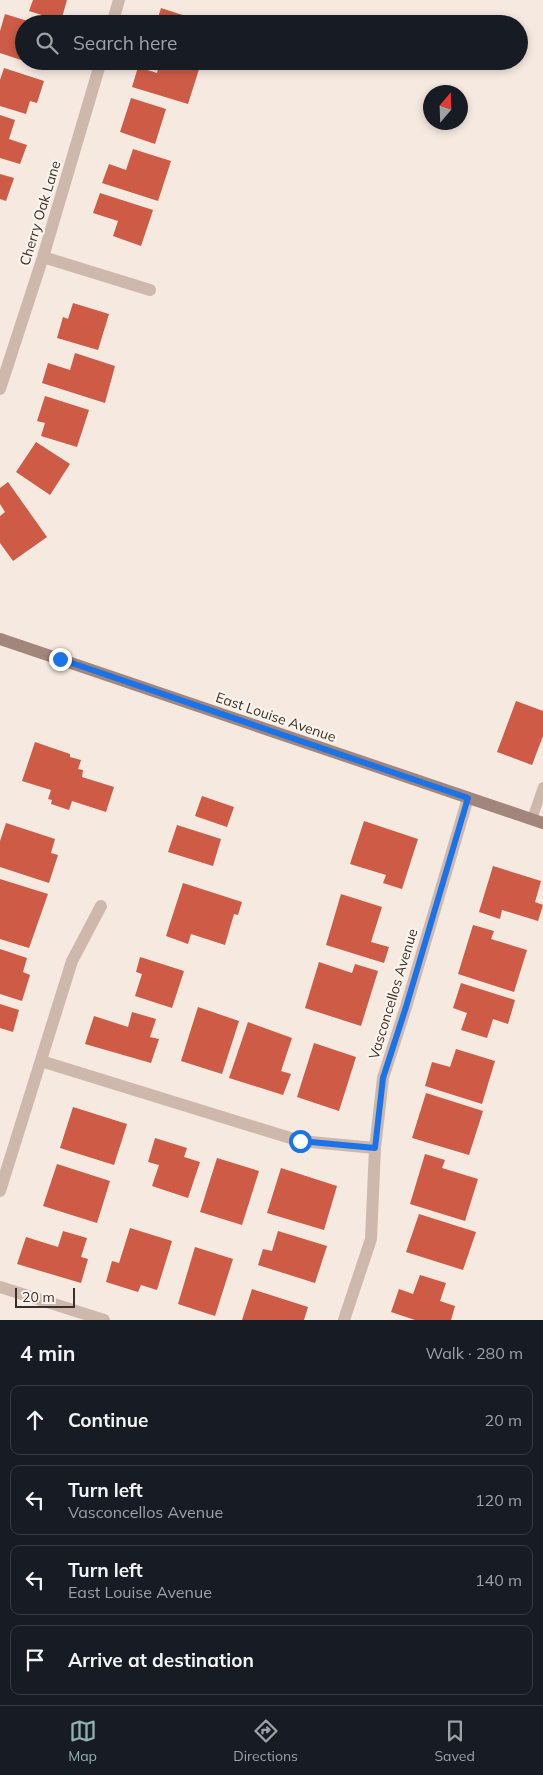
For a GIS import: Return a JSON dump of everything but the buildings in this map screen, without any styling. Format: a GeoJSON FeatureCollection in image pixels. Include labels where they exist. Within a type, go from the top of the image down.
{"type":"FeatureCollection","features":[{"type":"Feature","properties":{"kind":"street"},"geometry":{"type":"LineString","coordinates":[[115,15],[119,0]]}},
{"type":"Feature","properties":{"kind":"street","name":"Cherry Oak Lane"},"geometry":{"type":"LineString","coordinates":[[0,389],[43,257],[98,70]]}},
{"type":"Feature","properties":{"kind":"street"},"geometry":{"type":"LineString","coordinates":[[43,257],[150,290]]}},
{"type":"Feature","properties":{"kind":"street","name":"East Louise Avenue"},"geometry":{"type":"LineString","coordinates":[[0,638],[537,821]]}},
{"type":"Feature","properties":{"kind":"street","name":"Vasconcellos Avenue"},"geometry":{"type":"LineString","coordinates":[[344,1320],[371,1238],[375,1148],[383,1078],[468,798]]}},
{"type":"Feature","properties":{"kind":"street"},"geometry":{"type":"LineString","coordinates":[[0,1191],[72,961],[101,906]]}},
{"type":"Feature","properties":{"kind":"street"},"geometry":{"type":"LineString","coordinates":[[41,1061],[300,1141],[375,1148]]}},
{"type":"Feature","properties":{"kind":"street"},"geometry":{"type":"LineString","coordinates":[[0,1287],[104,1320]]}},
{"type":"Feature","properties":{"kind":"lane"},"geometry":{"type":"LineString","coordinates":[[537,821],[543,786]]}},
{"type":"Feature","properties":{"kind":"route"},"geometry":{"type":"LineString","coordinates":[[60,659],[468,798],[383,1078],[375,1148],[300,1141]]}}]}
